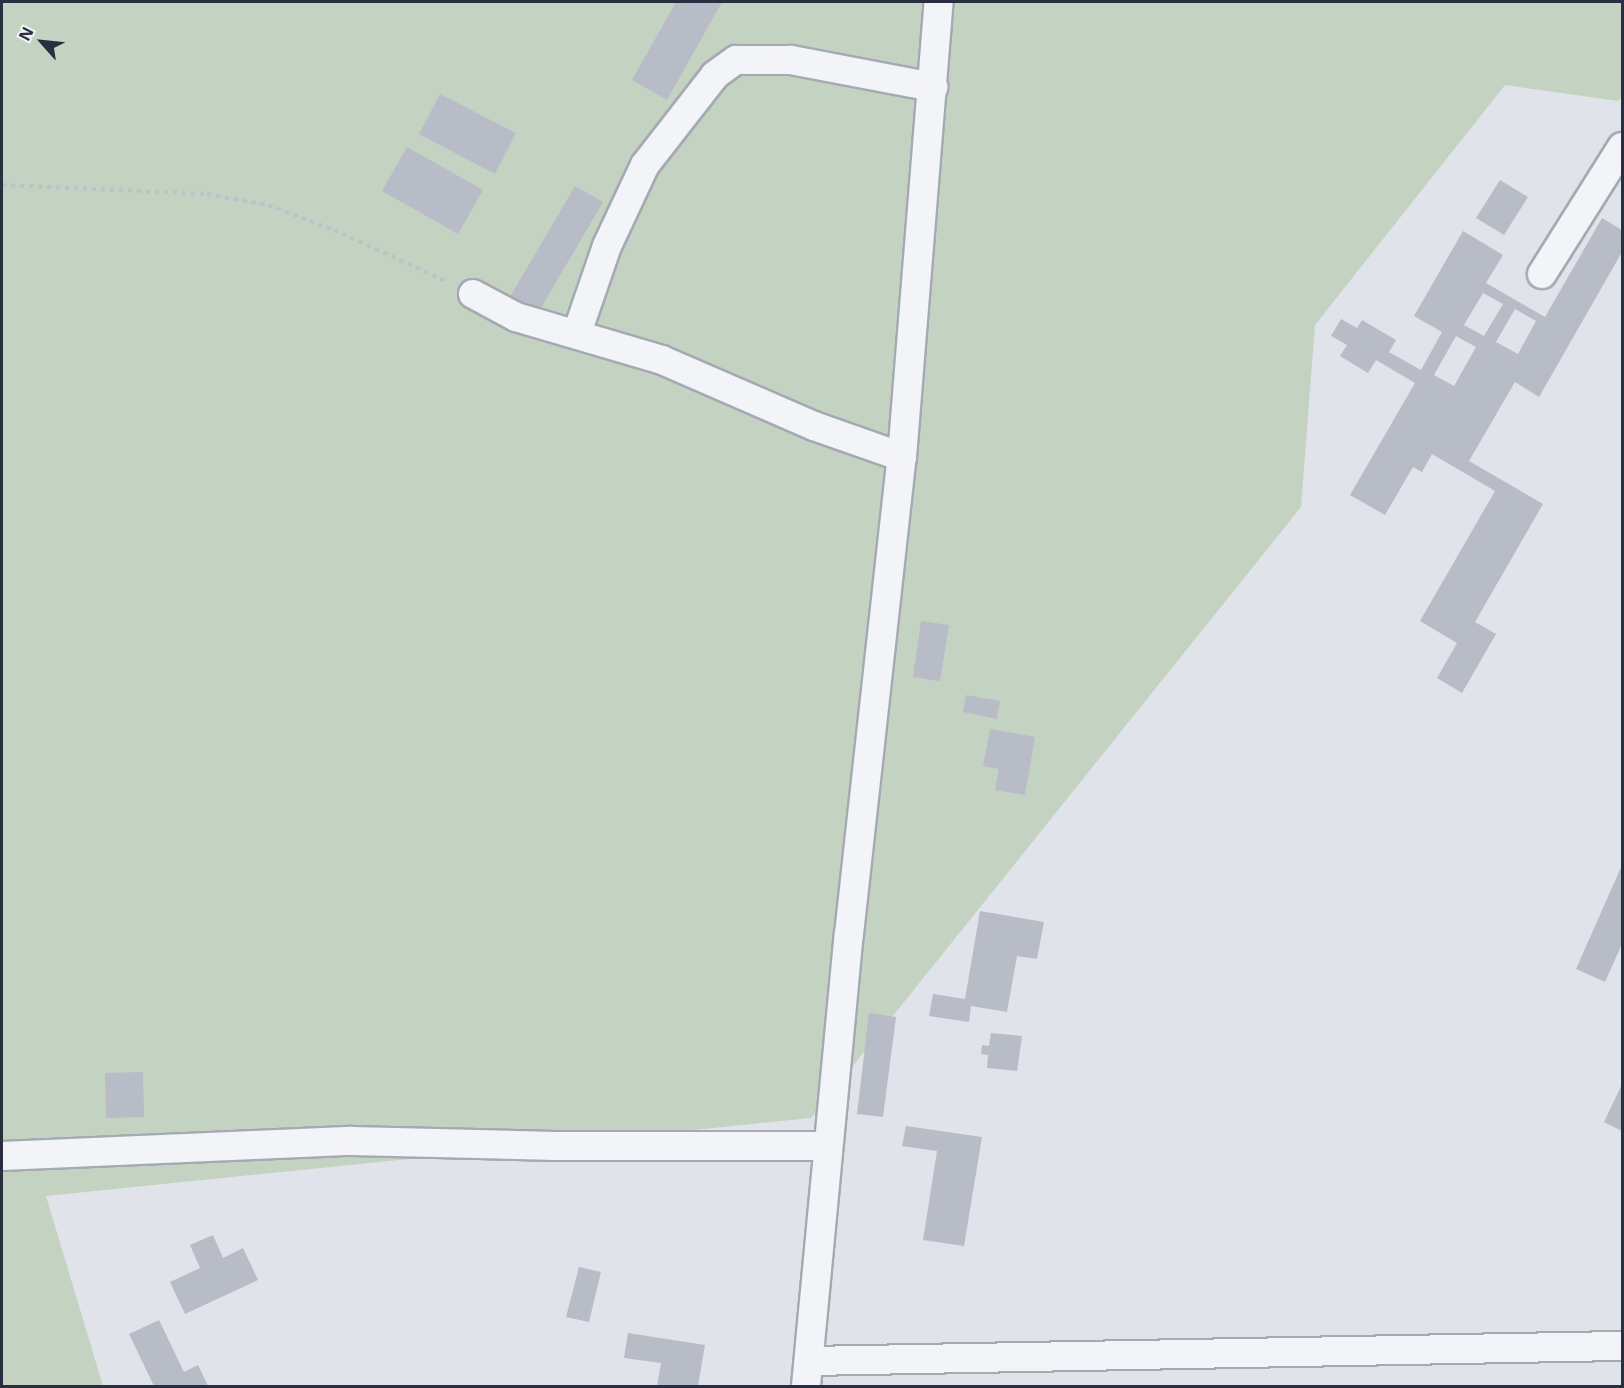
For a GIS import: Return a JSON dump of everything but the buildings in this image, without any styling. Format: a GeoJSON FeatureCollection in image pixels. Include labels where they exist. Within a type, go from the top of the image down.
{"type":"FeatureCollection","features":[{"type":"Feature","properties":{"kind":"street"},"geometry":{"type":"LineString","coordinates":[[939,2],[902,457],[828,1146],[807,1374],[1623,1346]]}},
{"type":"Feature","properties":{"kind":"street"},"geometry":{"type":"LineString","coordinates":[[577,333],[607,246],[645,165],[715,75],[736,60],[791,60],[933,87]]}},
{"type":"Feature","properties":{"kind":"street"},"geometry":{"type":"LineString","coordinates":[[1542,274],[1623,147]]}},
{"type":"Feature","properties":{"kind":"street"},"geometry":{"type":"LineString","coordinates":[[473,294],[516,317],[577,333],[662,360],[814,426],[902,457]]}},
{"type":"Feature","properties":{"kind":"street"},"geometry":{"type":"LineString","coordinates":[[2,1156],[352,1141],[555,1146],[828,1146]]}},
{"type":"Feature","properties":{"kind":"path"},"geometry":{"type":"LineString","coordinates":[[2,185],[207,194],[268,205],[334,230],[473,294]]}},
{"type":"Feature","properties":{"kind":"green space"},"geometry":{"type":"Polygon","coordinates":[[[2,2],[1622,2],[1622,97],[1618,101],[1505,85],[1315,325],[1301,507],[811,1118],[46,1196],[103,1386],[2,1386],[2,2]]]}}]}
